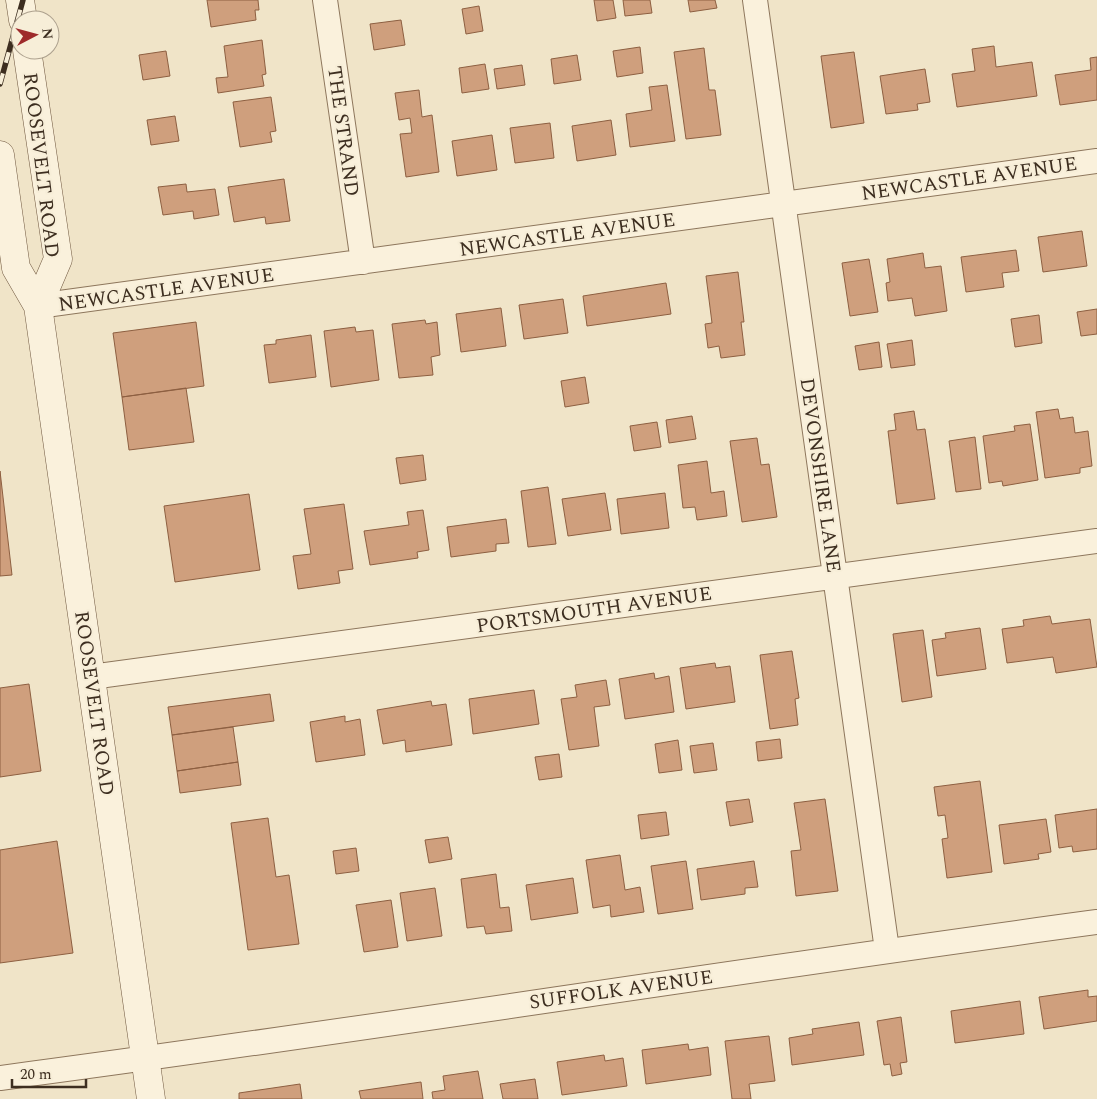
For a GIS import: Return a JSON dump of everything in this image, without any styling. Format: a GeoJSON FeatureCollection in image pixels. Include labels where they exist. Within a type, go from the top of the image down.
{"type":"FeatureCollection","features":[{"type":"Feature","properties":{"kind":"main road","name":"ROOSEVELT ROAD"},"geometry":{"type":"LineString","coordinates":[[28,60],[58,259],[38,306]]}},
{"type":"Feature","properties":{"kind":"main road","name":"ROOSEVELT ROAD"},"geometry":{"type":"LineString","coordinates":[[0,155],[16,268],[38,306],[151,1099]]}},
{"type":"Feature","properties":{"kind":"street","name":"THE STRAND"},"geometry":{"type":"LineString","coordinates":[[325,0],[363,262]]}},
{"type":"Feature","properties":{"kind":"street","name":"DEVONSHIRE LANE"},"geometry":{"type":"LineString","coordinates":[[755,0],[785,204],[834,576],[887,950]]}},
{"type":"Feature","properties":{"kind":"street","name":"NEWCASTLE AVENUE"},"geometry":{"type":"LineString","coordinates":[[38,306],[1097,161]]}},
{"type":"Feature","properties":{"kind":"street","name":"PORTSMOUTH AVENUE"},"geometry":{"type":"LineString","coordinates":[[91,677],[1097,541]]}},
{"type":"Feature","properties":{"kind":"street","name":"SUFFOLK AVENUE"},"geometry":{"type":"LineString","coordinates":[[0,1078],[145,1059],[887,950],[1097,922]]}},
{"type":"Feature","properties":{"kind":"building"},"geometry":{"type":"Polygon","coordinates":[[[207,0],[258,0],[259,10],[255,10],[256,20],[211,27],[207,0]]]}},
{"type":"Feature","properties":{"kind":"building"},"geometry":{"type":"Polygon","coordinates":[[[594,0],[613,0],[616,18],[597,21],[594,0]]]}},
{"type":"Feature","properties":{"kind":"building"},"geometry":{"type":"Polygon","coordinates":[[[623,0],[650,0],[652,13],[625,16],[623,0]]]}},
{"type":"Feature","properties":{"kind":"building"},"geometry":{"type":"Polygon","coordinates":[[[688,0],[715,0],[717,8],[690,12],[688,0]]]}},
{"type":"Feature","properties":{"kind":"building"},"geometry":{"type":"Polygon","coordinates":[[[479,6],[483,31],[466,34],[462,9],[479,6]]]}},
{"type":"Feature","properties":{"kind":"building"},"geometry":{"type":"Polygon","coordinates":[[[401,20],[405,45],[374,50],[370,24],[401,20]]]}},
{"type":"Feature","properties":{"kind":"building"},"geometry":{"type":"Polygon","coordinates":[[[262,40],[266,74],[262,75],[264,86],[218,93],[216,78],[228,77],[224,46],[262,40]]]}},
{"type":"Feature","properties":{"kind":"building"},"geometry":{"type":"Polygon","coordinates":[[[994,46],[996,67],[1032,62],[1037,96],[957,107],[952,74],[975,71],[972,49],[994,46]]]}},
{"type":"Feature","properties":{"kind":"building"},"geometry":{"type":"Polygon","coordinates":[[[640,47],[643,73],[617,77],[613,51],[640,47]]]}},
{"type":"Feature","properties":{"kind":"building"},"geometry":{"type":"Polygon","coordinates":[[[704,48],[709,90],[715,90],[721,135],[686,139],[674,52],[704,48]]]}},
{"type":"Feature","properties":{"kind":"building"},"geometry":{"type":"Polygon","coordinates":[[[166,51],[170,76],[143,80],[139,55],[166,51]]]}},
{"type":"Feature","properties":{"kind":"building"},"geometry":{"type":"Polygon","coordinates":[[[854,52],[864,123],[831,128],[821,56],[854,52]]]}},
{"type":"Feature","properties":{"kind":"building"},"geometry":{"type":"Polygon","coordinates":[[[577,55],[581,80],[554,84],[551,59],[577,55]]]}},
{"type":"Feature","properties":{"kind":"building"},"geometry":{"type":"Polygon","coordinates":[[[1097,57],[1097,100],[1060,105],[1055,75],[1091,70],[1090,58],[1097,57]]]}},
{"type":"Feature","properties":{"kind":"building"},"geometry":{"type":"Polygon","coordinates":[[[485,64],[489,89],[462,93],[459,68],[485,64]]]}},
{"type":"Feature","properties":{"kind":"building"},"geometry":{"type":"Polygon","coordinates":[[[522,65],[525,85],[497,89],[494,69],[522,65]]]}},
{"type":"Feature","properties":{"kind":"building"},"geometry":{"type":"Polygon","coordinates":[[[925,69],[930,102],[917,104],[918,110],[886,114],[880,76],[925,69]]]}},
{"type":"Feature","properties":{"kind":"building"},"geometry":{"type":"Polygon","coordinates":[[[667,85],[675,141],[630,147],[626,114],[652,110],[649,87],[667,85]]]}},
{"type":"Feature","properties":{"kind":"building"},"geometry":{"type":"Polygon","coordinates":[[[419,90],[422,117],[432,115],[439,172],[406,177],[400,134],[412,133],[410,118],[399,120],[395,93],[419,90]]]}},
{"type":"Feature","properties":{"kind":"building"},"geometry":{"type":"Polygon","coordinates":[[[271,97],[276,131],[270,132],[272,142],[240,147],[233,102],[271,97]]]}},
{"type":"Feature","properties":{"kind":"building"},"geometry":{"type":"Polygon","coordinates":[[[175,116],[179,141],[151,145],[147,120],[175,116]]]}},
{"type":"Feature","properties":{"kind":"building"},"geometry":{"type":"Polygon","coordinates":[[[611,120],[616,155],[577,161],[572,126],[611,120]]]}},
{"type":"Feature","properties":{"kind":"building"},"geometry":{"type":"Polygon","coordinates":[[[550,123],[554,158],[515,163],[510,128],[550,123]]]}},
{"type":"Feature","properties":{"kind":"building"},"geometry":{"type":"Polygon","coordinates":[[[492,135],[497,170],[457,176],[452,141],[492,135]]]}},
{"type":"Feature","properties":{"kind":"building"},"geometry":{"type":"Polygon","coordinates":[[[284,179],[290,221],[266,224],[265,217],[234,222],[228,187],[284,179]]]}},
{"type":"Feature","properties":{"kind":"building"},"geometry":{"type":"Polygon","coordinates":[[[186,184],[187,192],[215,189],[219,215],[194,219],[193,211],[163,215],[158,187],[186,184]]]}},
{"type":"Feature","properties":{"kind":"building"},"geometry":{"type":"Polygon","coordinates":[[[1082,231],[1087,266],[1043,272],[1038,237],[1082,231]]]}},
{"type":"Feature","properties":{"kind":"building"},"geometry":{"type":"Polygon","coordinates":[[[1016,250],[1019,271],[1002,273],[1004,287],[966,292],[961,257],[1016,250]]]}},
{"type":"Feature","properties":{"kind":"building"},"geometry":{"type":"Polygon","coordinates":[[[923,253],[925,268],[941,266],[947,311],[915,316],[912,298],[888,301],[886,283],[890,282],[887,259],[923,253]]]}},
{"type":"Feature","properties":{"kind":"building"},"geometry":{"type":"Polygon","coordinates":[[[869,259],[878,312],[850,316],[842,263],[869,259]]]}},
{"type":"Feature","properties":{"kind":"building"},"geometry":{"type":"Polygon","coordinates":[[[738,272],[744,322],[741,322],[745,355],[721,358],[719,346],[708,348],[705,324],[712,323],[706,276],[738,272]]]}},
{"type":"Feature","properties":{"kind":"building"},"geometry":{"type":"Polygon","coordinates":[[[666,283],[671,314],[587,326],[583,296],[666,283]]]}},
{"type":"Feature","properties":{"kind":"building"},"geometry":{"type":"Polygon","coordinates":[[[563,299],[568,333],[524,339],[519,305],[563,299]]]}},
{"type":"Feature","properties":{"kind":"building"},"geometry":{"type":"Polygon","coordinates":[[[501,308],[506,346],[461,352],[456,314],[501,308]]]}},
{"type":"Feature","properties":{"kind":"building"},"geometry":{"type":"Polygon","coordinates":[[[1097,309],[1097,334],[1081,336],[1077,312],[1097,309]]]}},
{"type":"Feature","properties":{"kind":"building"},"geometry":{"type":"Polygon","coordinates":[[[1039,315],[1042,343],[1015,347],[1011,319],[1039,315]]]}},
{"type":"Feature","properties":{"kind":"building"},"geometry":{"type":"Polygon","coordinates":[[[425,320],[426,324],[437,322],[440,355],[431,357],[433,375],[399,378],[392,324],[425,320]]]}},
{"type":"Feature","properties":{"kind":"building"},"geometry":{"type":"Polygon","coordinates":[[[196,322],[204,386],[122,397],[113,333],[196,322]]]}},
{"type":"Feature","properties":{"kind":"building"},"geometry":{"type":"Polygon","coordinates":[[[355,327],[356,332],[373,330],[379,380],[331,387],[324,331],[355,327]]]}},
{"type":"Feature","properties":{"kind":"building"},"geometry":{"type":"Polygon","coordinates":[[[311,335],[316,377],[269,383],[264,345],[276,344],[276,340],[311,335]]]}},
{"type":"Feature","properties":{"kind":"building"},"geometry":{"type":"Polygon","coordinates":[[[912,340],[915,365],[891,368],[887,344],[912,340]]]}},
{"type":"Feature","properties":{"kind":"building"},"geometry":{"type":"Polygon","coordinates":[[[879,342],[882,367],[859,370],[855,346],[879,342]]]}},
{"type":"Feature","properties":{"kind":"building"},"geometry":{"type":"Polygon","coordinates":[[[585,377],[589,403],[565,407],[561,381],[585,377]]]}},
{"type":"Feature","properties":{"kind":"building"},"geometry":{"type":"Polygon","coordinates":[[[186,388],[194,442],[129,450],[122,397],[186,388]]]}},
{"type":"Feature","properties":{"kind":"building"},"geometry":{"type":"Polygon","coordinates":[[[1058,409],[1060,419],[1073,417],[1075,433],[1088,431],[1092,466],[1080,468],[1080,473],[1045,478],[1036,412],[1058,409]]]}},
{"type":"Feature","properties":{"kind":"building"},"geometry":{"type":"Polygon","coordinates":[[[914,411],[917,430],[925,429],[935,499],[897,504],[888,431],[896,430],[894,414],[914,411]]]}},
{"type":"Feature","properties":{"kind":"building"},"geometry":{"type":"Polygon","coordinates":[[[692,416],[696,439],[669,443],[666,420],[692,416]]]}},
{"type":"Feature","properties":{"kind":"building"},"geometry":{"type":"Polygon","coordinates":[[[657,422],[661,447],[634,451],[630,426],[657,422]]]}},
{"type":"Feature","properties":{"kind":"building"},"geometry":{"type":"Polygon","coordinates":[[[1030,424],[1038,480],[1003,486],[1002,481],[989,483],[983,436],[1015,431],[1014,426],[1030,424]]]}},
{"type":"Feature","properties":{"kind":"building"},"geometry":{"type":"Polygon","coordinates":[[[975,437],[981,489],[956,492],[949,441],[975,437]]]}},
{"type":"Feature","properties":{"kind":"building"},"geometry":{"type":"Polygon","coordinates":[[[757,438],[761,465],[769,464],[777,517],[742,522],[730,441],[757,438]]]}},
{"type":"Feature","properties":{"kind":"building"},"geometry":{"type":"Polygon","coordinates":[[[423,455],[426,480],[400,484],[396,458],[423,455]]]}},
{"type":"Feature","properties":{"kind":"building"},"geometry":{"type":"Polygon","coordinates":[[[707,461],[711,493],[724,491],[727,516],[697,520],[695,507],[683,508],[678,465],[707,461]]]}},
{"type":"Feature","properties":{"kind":"building"},"geometry":{"type":"Polygon","coordinates":[[[0,471],[12,575],[0,576],[0,471]]]}},
{"type":"Feature","properties":{"kind":"building"},"geometry":{"type":"Polygon","coordinates":[[[548,487],[556,544],[528,547],[521,491],[548,487]]]}},
{"type":"Feature","properties":{"kind":"building"},"geometry":{"type":"Polygon","coordinates":[[[605,493],[611,530],[568,536],[562,499],[605,493]]]}},
{"type":"Feature","properties":{"kind":"building"},"geometry":{"type":"Polygon","coordinates":[[[665,493],[669,528],[621,534],[617,499],[665,493]]]}},
{"type":"Feature","properties":{"kind":"building"},"geometry":{"type":"Polygon","coordinates":[[[249,494],[260,570],[175,582],[164,506],[249,494]]]}},
{"type":"Feature","properties":{"kind":"building"},"geometry":{"type":"Polygon","coordinates":[[[344,504],[353,569],[338,571],[340,583],[298,589],[293,556],[311,554],[304,509],[344,504]]]}},
{"type":"Feature","properties":{"kind":"building"},"geometry":{"type":"Polygon","coordinates":[[[423,510],[429,550],[417,552],[418,558],[370,565],[364,531],[409,525],[407,512],[423,510]]]}},
{"type":"Feature","properties":{"kind":"building"},"geometry":{"type":"Polygon","coordinates":[[[506,519],[509,543],[496,544],[496,551],[451,557],[447,527],[506,519]]]}},
{"type":"Feature","properties":{"kind":"building"},"geometry":{"type":"Polygon","coordinates":[[[1050,616],[1052,624],[1090,619],[1097,667],[1056,673],[1053,657],[1007,663],[1002,629],[1024,626],[1023,620],[1050,616]]]}},
{"type":"Feature","properties":{"kind":"building"},"geometry":{"type":"Polygon","coordinates":[[[980,628],[986,669],[937,676],[932,640],[946,638],[945,633],[980,628]]]}},
{"type":"Feature","properties":{"kind":"building"},"geometry":{"type":"Polygon","coordinates":[[[923,630],[932,697],[902,702],[893,634],[923,630]]]}},
{"type":"Feature","properties":{"kind":"building"},"geometry":{"type":"Polygon","coordinates":[[[792,651],[799,698],[795,699],[798,725],[770,729],[760,655],[792,651]]]}},
{"type":"Feature","properties":{"kind":"building"},"geometry":{"type":"Polygon","coordinates":[[[715,663],[716,668],[730,666],[735,702],[686,709],[680,668],[715,663]]]}},
{"type":"Feature","properties":{"kind":"building"},"geometry":{"type":"Polygon","coordinates":[[[654,673],[655,679],[669,676],[674,712],[625,719],[619,679],[654,673]]]}},
{"type":"Feature","properties":{"kind":"building"},"geometry":{"type":"Polygon","coordinates":[[[606,680],[610,705],[594,707],[599,746],[569,750],[561,699],[577,697],[575,685],[606,680]]]}},
{"type":"Feature","properties":{"kind":"building"},"geometry":{"type":"Polygon","coordinates":[[[29,684],[41,771],[0,777],[0,688],[29,684]]]}},
{"type":"Feature","properties":{"kind":"building"},"geometry":{"type":"Polygon","coordinates":[[[534,690],[539,724],[473,734],[469,699],[534,690]]]}},
{"type":"Feature","properties":{"kind":"building"},"geometry":{"type":"Polygon","coordinates":[[[270,694],[274,721],[172,735],[168,707],[270,694]]]}},
{"type":"Feature","properties":{"kind":"building"},"geometry":{"type":"Polygon","coordinates":[[[431,701],[432,706],[446,704],[452,745],[406,752],[405,740],[383,744],[377,710],[431,701]]]}},
{"type":"Feature","properties":{"kind":"building"},"geometry":{"type":"Polygon","coordinates":[[[345,716],[345,722],[360,719],[365,755],[316,762],[310,722],[345,716]]]}},
{"type":"Feature","properties":{"kind":"building"},"geometry":{"type":"Polygon","coordinates":[[[233,727],[238,762],[177,771],[172,735],[233,727]]]}},
{"type":"Feature","properties":{"kind":"building"},"geometry":{"type":"Polygon","coordinates":[[[780,739],[782,758],[758,761],[756,742],[780,739]]]}},
{"type":"Feature","properties":{"kind":"building"},"geometry":{"type":"Polygon","coordinates":[[[678,740],[682,770],[659,773],[655,744],[678,740]]]}},
{"type":"Feature","properties":{"kind":"building"},"geometry":{"type":"Polygon","coordinates":[[[713,743],[717,770],[694,773],[690,746],[713,743]]]}},
{"type":"Feature","properties":{"kind":"building"},"geometry":{"type":"Polygon","coordinates":[[[559,754],[562,777],[539,780],[535,757],[559,754]]]}},
{"type":"Feature","properties":{"kind":"building"},"geometry":{"type":"Polygon","coordinates":[[[238,762],[241,785],[180,793],[177,771],[238,762]]]}},
{"type":"Feature","properties":{"kind":"building"},"geometry":{"type":"Polygon","coordinates":[[[980,781],[992,872],[947,878],[942,839],[948,838],[945,815],[938,816],[934,787],[980,781]]]}},
{"type":"Feature","properties":{"kind":"building"},"geometry":{"type":"Polygon","coordinates":[[[749,799],[753,822],[730,826],[726,802],[749,799]]]}},
{"type":"Feature","properties":{"kind":"building"},"geometry":{"type":"Polygon","coordinates":[[[825,799],[838,891],[796,896],[791,851],[801,850],[794,803],[825,799]]]}},
{"type":"Feature","properties":{"kind":"building"},"geometry":{"type":"Polygon","coordinates":[[[1097,809],[1097,849],[1073,852],[1072,846],[1059,848],[1055,815],[1097,809]]]}},
{"type":"Feature","properties":{"kind":"building"},"geometry":{"type":"Polygon","coordinates":[[[666,812],[669,835],[641,839],[638,815],[666,812]]]}},
{"type":"Feature","properties":{"kind":"building"},"geometry":{"type":"Polygon","coordinates":[[[268,818],[276,877],[289,875],[299,944],[248,950],[231,823],[268,818]]]}},
{"type":"Feature","properties":{"kind":"building"},"geometry":{"type":"Polygon","coordinates":[[[1046,819],[1051,852],[1038,854],[1039,859],[1004,864],[999,825],[1046,819]]]}},
{"type":"Feature","properties":{"kind":"building"},"geometry":{"type":"Polygon","coordinates":[[[448,837],[452,859],[429,863],[425,840],[448,837]]]}},
{"type":"Feature","properties":{"kind":"building"},"geometry":{"type":"Polygon","coordinates":[[[57,841],[73,953],[0,963],[0,850],[57,841]]]}},
{"type":"Feature","properties":{"kind":"building"},"geometry":{"type":"Polygon","coordinates":[[[356,848],[359,871],[336,874],[333,851],[356,848]]]}},
{"type":"Feature","properties":{"kind":"building"},"geometry":{"type":"Polygon","coordinates":[[[620,855],[625,890],[640,887],[644,912],[611,917],[610,905],[593,908],[586,860],[620,855]]]}},
{"type":"Feature","properties":{"kind":"building"},"geometry":{"type":"Polygon","coordinates":[[[686,861],[693,909],[658,914],[651,866],[686,861]]]}},
{"type":"Feature","properties":{"kind":"building"},"geometry":{"type":"Polygon","coordinates":[[[754,861],[758,887],[745,888],[745,894],[701,900],[697,869],[754,861]]]}},
{"type":"Feature","properties":{"kind":"building"},"geometry":{"type":"Polygon","coordinates":[[[496,874],[500,908],[509,907],[512,931],[486,934],[484,926],[467,928],[461,879],[496,874]]]}},
{"type":"Feature","properties":{"kind":"building"},"geometry":{"type":"Polygon","coordinates":[[[573,878],[578,913],[531,920],[526,885],[573,878]]]}},
{"type":"Feature","properties":{"kind":"building"},"geometry":{"type":"Polygon","coordinates":[[[435,888],[442,936],[407,941],[400,893],[435,888]]]}},
{"type":"Feature","properties":{"kind":"building"},"geometry":{"type":"Polygon","coordinates":[[[391,900],[398,947],[364,952],[356,905],[391,900]]]}},
{"type":"Feature","properties":{"kind":"building"},"geometry":{"type":"Polygon","coordinates":[[[1088,990],[1088,997],[1097,996],[1097,1021],[1044,1029],[1039,997],[1088,990]]]}},
{"type":"Feature","properties":{"kind":"building"},"geometry":{"type":"Polygon","coordinates":[[[1020,1001],[1024,1034],[955,1043],[951,1011],[1020,1001]]]}},
{"type":"Feature","properties":{"kind":"building"},"geometry":{"type":"Polygon","coordinates":[[[901,1017],[907,1062],[900,1063],[902,1074],[892,1076],[890,1064],[884,1065],[877,1021],[901,1017]]]}},
{"type":"Feature","properties":{"kind":"building"},"geometry":{"type":"Polygon","coordinates":[[[859,1022],[864,1055],[792,1065],[789,1038],[813,1034],[812,1029],[859,1022]]]}},
{"type":"Feature","properties":{"kind":"building"},"geometry":{"type":"Polygon","coordinates":[[[769,1036],[775,1081],[749,1084],[751,1099],[732,1099],[725,1041],[769,1036]]]}},
{"type":"Feature","properties":{"kind":"building"},"geometry":{"type":"Polygon","coordinates":[[[688,1044],[689,1050],[708,1047],[711,1075],[646,1084],[642,1050],[688,1044]]]}},
{"type":"Feature","properties":{"kind":"building"},"geometry":{"type":"Polygon","coordinates":[[[604,1055],[605,1061],[623,1058],[627,1086],[562,1095],[557,1062],[604,1055]]]}},
{"type":"Feature","properties":{"kind":"building"},"geometry":{"type":"Polygon","coordinates":[[[478,1071],[483,1099],[433,1099],[432,1092],[445,1090],[443,1076],[478,1071]]]}},
{"type":"Feature","properties":{"kind":"building"},"geometry":{"type":"Polygon","coordinates":[[[535,1079],[538,1099],[503,1099],[500,1084],[535,1079]]]}},
{"type":"Feature","properties":{"kind":"building"},"geometry":{"type":"Polygon","coordinates":[[[421,1082],[423,1099],[361,1099],[359,1091],[421,1082]]]}},
{"type":"Feature","properties":{"kind":"building"},"geometry":{"type":"Polygon","coordinates":[[[300,1084],[302,1099],[239,1099],[239,1093],[300,1084]]]}},
{"type":"Feature","properties":{"kind":"railway"},"geometry":{"type":"LineString","coordinates":[[0,84],[23,0]]}}]}
